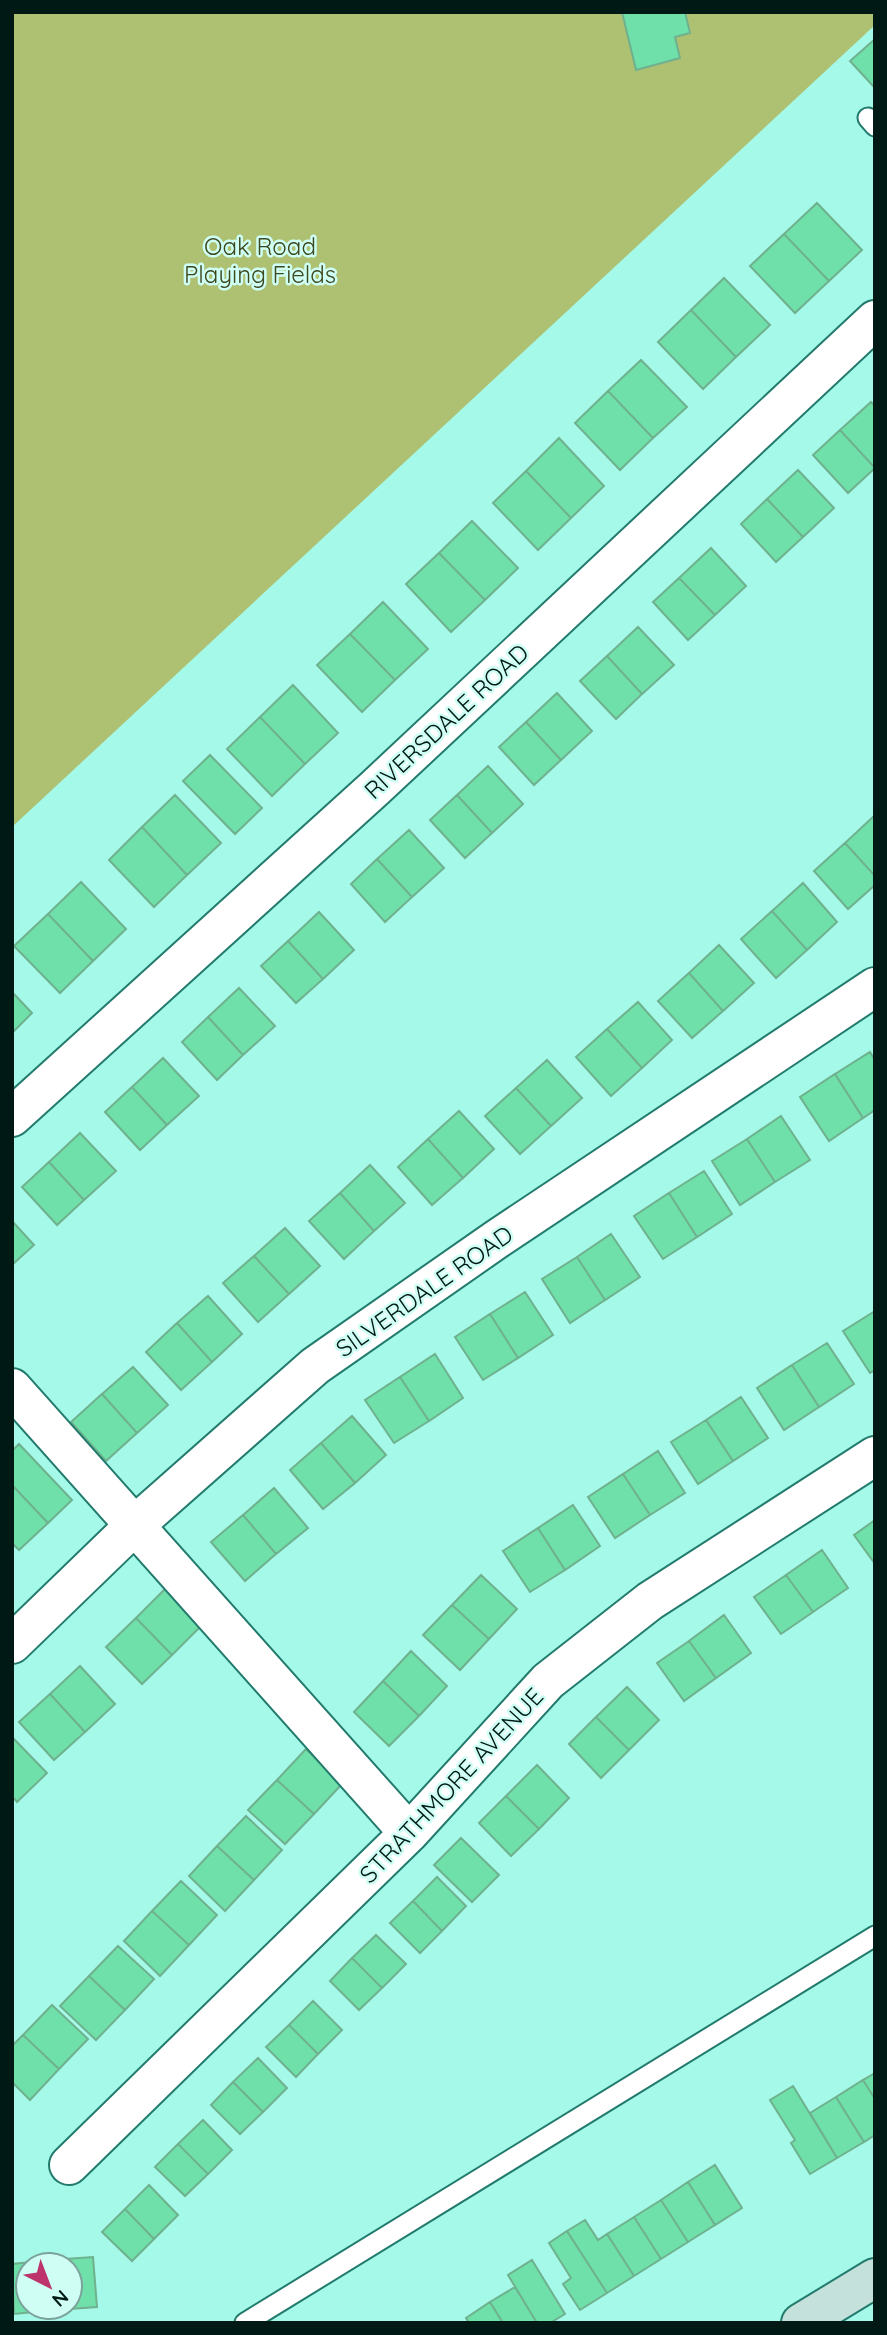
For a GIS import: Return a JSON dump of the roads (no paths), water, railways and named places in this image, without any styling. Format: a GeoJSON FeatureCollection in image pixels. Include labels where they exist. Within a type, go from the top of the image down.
{"type":"FeatureCollection","features":[{"type":"Feature","properties":{"kind":"street","name":"RIVERSDALE ROAD"},"geometry":{"type":"LineString","coordinates":[[12,1117],[375,788],[875,320]]}},
{"type":"Feature","properties":{"kind":"street","name":"SILVERDALE ROAD"},"geometry":{"type":"LineString","coordinates":[[12,1644],[135,1525],[315,1366],[498,1239],[875,987]]}},
{"type":"Feature","properties":{"kind":"street"},"geometry":{"type":"LineString","coordinates":[[12,1388],[409,1833]]}},
{"type":"Feature","properties":{"kind":"street","name":"STRATHMORE AVENUE"},"geometry":{"type":"LineString","coordinates":[[69,2165],[409,1833],[548,1681],[650,1601],[875,1456]]}},
{"type":"Feature","properties":{"kind":"street"},"geometry":{"type":"LineString","coordinates":[[801,2323],[875,2278]]}},
{"type":"Feature","properties":{"kind":"lane"},"geometry":{"type":"LineString","coordinates":[[245,2323],[875,1936]]}},
{"type":"Feature","properties":{"kind":"park label","name":"Oak Road Playing Fields"},"geometry":{"type":"Point","coordinates":[260,260]}}]}
